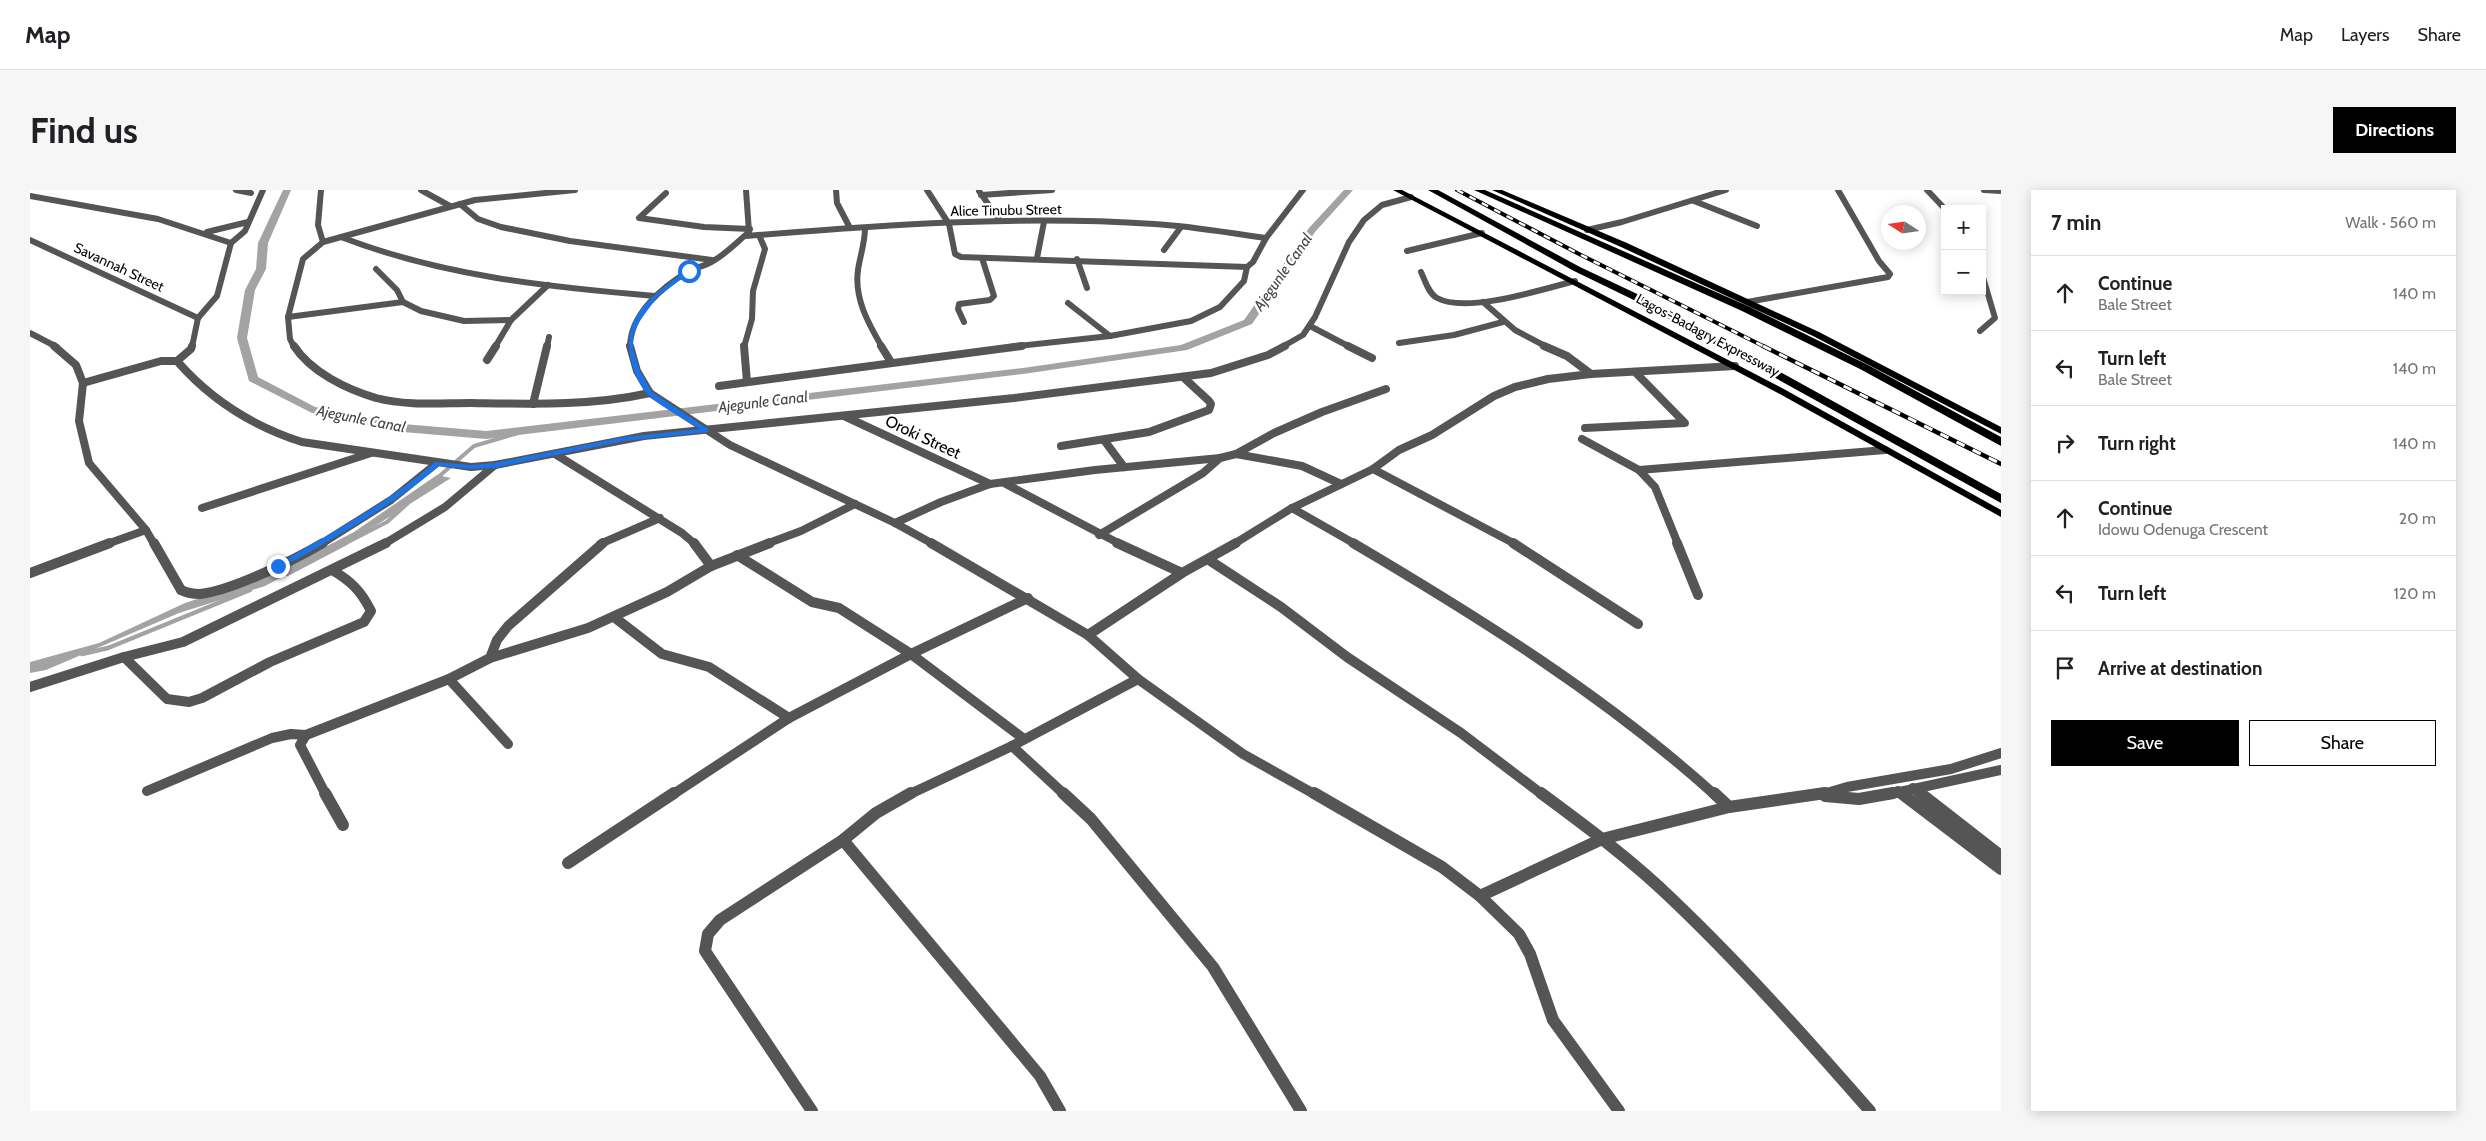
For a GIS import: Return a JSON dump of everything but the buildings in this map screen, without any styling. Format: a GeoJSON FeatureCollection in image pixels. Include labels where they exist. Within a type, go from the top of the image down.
{"type":"FeatureCollection","features":[{"type":"Feature","properties":{"kind":"highway","name":"Lagos-Badagry Expressway"},"geometry":{"type":"LineString","coordinates":[[1432,190],[1577,268],[1646,302],[2001,499]]}},
{"type":"Feature","properties":{"kind":"highway"},"geometry":{"type":"LineString","coordinates":[[1478,190],[1746,309],[1864,367],[2001,442]]}},
{"type":"Feature","properties":{"kind":"main road","name":"Lagos-Badagry Expressway"},"geometry":{"type":"LineString","coordinates":[[1397,190],[1735,366],[2001,514]]}},
{"type":"Feature","properties":{"kind":"main road"},"geometry":{"type":"LineString","coordinates":[[1496,190],[1816,334],[2001,431]]}},
{"type":"Feature","properties":{"kind":"street"},"geometry":{"type":"LineString","coordinates":[[236,190],[252,193]]}},
{"type":"Feature","properties":{"kind":"street"},"geometry":{"type":"LineString","coordinates":[[82,384],[160,361],[177,361],[191,349],[198,318],[217,296],[231,243],[243,234],[263,190]]}},
{"type":"Feature","properties":{"kind":"street"},"geometry":{"type":"LineString","coordinates":[[321,190],[318,225],[323,242]]}},
{"type":"Feature","properties":{"kind":"street"},"geometry":{"type":"LineString","coordinates":[[421,190],[450,206]]}},
{"type":"Feature","properties":{"kind":"street"},"geometry":{"type":"LineString","coordinates":[[575,190],[495,197],[450,206],[323,242],[303,259],[288,317],[290,339],[310,365],[342,386],[377,398],[425,403],[533,404],[606,401],[652,395]]}},
{"type":"Feature","properties":{"kind":"street"},"geometry":{"type":"LineString","coordinates":[[746,190],[745,210],[750,229],[746,236],[714,260],[689,271],[655,296],[636,322],[630,335],[632,359],[652,395],[702,428],[751,456],[894,523],[1028,598],[1088,635],[1138,679],[1243,754],[1398,840],[1442,867],[1480,896],[1519,934],[1530,954],[1552,1020],[1619,1111]]}},
{"type":"Feature","properties":{"kind":"street"},"geometry":{"type":"LineString","coordinates":[[836,190],[838,203],[850,228]]}},
{"type":"Feature","properties":{"kind":"street"},"geometry":{"type":"LineString","coordinates":[[926,190],[949,224],[955,254],[961,257],[1077,259],[1247,267]]}},
{"type":"Feature","properties":{"kind":"street"},"geometry":{"type":"LineString","coordinates":[[979,193],[1052,190]]}},
{"type":"Feature","properties":{"kind":"street"},"geometry":{"type":"LineString","coordinates":[[719,386],[971,350],[1110,336],[1168,327],[1200,318],[1220,306],[1236,292],[1244,281],[1247,267],[1253,262],[1266,238],[1302,190]]}},
{"type":"Feature","properties":{"kind":"street"},"geometry":{"type":"LineString","coordinates":[[1587,230],[1694,201],[1726,190]]}},
{"type":"Feature","properties":{"kind":"street"},"geometry":{"type":"LineString","coordinates":[[1747,302],[1888,277],[1890,274],[1879,261],[1863,230],[1838,190]]}},
{"type":"Feature","properties":{"kind":"street"},"geometry":{"type":"LineString","coordinates":[[1927,190],[1941,205]]}},
{"type":"Feature","properties":{"kind":"street"},"geometry":{"type":"LineString","coordinates":[[1984,190],[2001,191]]}},
{"type":"Feature","properties":{"kind":"street"},"geometry":{"type":"LineString","coordinates":[[666,193],[640,218],[641,220],[704,228],[750,229]]}},
{"type":"Feature","properties":{"kind":"street"},"geometry":{"type":"LineString","coordinates":[[979,193],[1000,221]]}},
{"type":"Feature","properties":{"kind":"street"},"geometry":{"type":"LineString","coordinates":[[30,196],[138,214],[207,232],[231,243]]}},
{"type":"Feature","properties":{"kind":"street"},"geometry":{"type":"LineString","coordinates":[[177,361],[204,390],[261,428],[302,442],[471,467],[494,466],[644,436],[702,428],[844,416],[1183,377],[1211,373],[1268,355],[1303,335],[1310,326],[1349,242],[1364,220],[1382,205],[1411,197]]}},
{"type":"Feature","properties":{"kind":"street"},"geometry":{"type":"LineString","coordinates":[[1694,201],[1757,226]]}},
{"type":"Feature","properties":{"kind":"street"},"geometry":{"type":"LineString","coordinates":[[460,204],[478,219],[509,229],[570,241],[714,260]]}},
{"type":"Feature","properties":{"kind":"street","name":"Alice Tinubu Street"},"geometry":{"type":"LineString","coordinates":[[746,236],[865,228],[906,223],[949,224],[1000,221],[1113,222],[1181,227],[1266,238]]}},
{"type":"Feature","properties":{"kind":"street"},"geometry":{"type":"LineString","coordinates":[[207,232],[248,222]]}},
{"type":"Feature","properties":{"kind":"street"},"geometry":{"type":"LineString","coordinates":[[1038,258],[1044,222]]}},
{"type":"Feature","properties":{"kind":"street"},"geometry":{"type":"LineString","coordinates":[[1164,250],[1181,227]]}},
{"type":"Feature","properties":{"kind":"street"},"geometry":{"type":"LineString","coordinates":[[865,228],[865,246],[858,270],[857,294],[865,315],[890,362]]}},
{"type":"Feature","properties":{"kind":"street"},"geometry":{"type":"LineString","coordinates":[[1407,251],[1482,233]]}},
{"type":"Feature","properties":{"kind":"street"},"geometry":{"type":"LineString","coordinates":[[747,382],[743,349],[752,319],[754,291],[764,256],[765,249],[760,235]]}},
{"type":"Feature","properties":{"kind":"street"},"geometry":{"type":"LineString","coordinates":[[341,237],[378,252],[418,264],[548,285],[655,296]]}},
{"type":"Feature","properties":{"kind":"street","name":"Savannah Street"},"geometry":{"type":"LineString","coordinates":[[30,240],[198,318]]}},
{"type":"Feature","properties":{"kind":"street"},"geometry":{"type":"LineString","coordinates":[[964,322],[958,309],[959,304],[990,300],[994,296],[982,258]]}},
{"type":"Feature","properties":{"kind":"street"},"geometry":{"type":"LineString","coordinates":[[1077,259],[1087,288]]}},
{"type":"Feature","properties":{"kind":"street"},"geometry":{"type":"LineString","coordinates":[[376,269],[397,290],[403,302]]}},
{"type":"Feature","properties":{"kind":"street"},"geometry":{"type":"LineString","coordinates":[[1421,272],[1433,295],[1438,299],[1451,303],[1483,302],[1575,281]]}},
{"type":"Feature","properties":{"kind":"street"},"geometry":{"type":"LineString","coordinates":[[487,360],[511,320],[548,285]]}},
{"type":"Feature","properties":{"kind":"street"},"geometry":{"type":"LineString","coordinates":[[1980,331],[1995,318],[1986,288]]}},
{"type":"Feature","properties":{"kind":"street"},"geometry":{"type":"LineString","coordinates":[[288,317],[403,302],[421,311],[452,320],[511,320]]}},
{"type":"Feature","properties":{"kind":"street"},"geometry":{"type":"LineString","coordinates":[[1483,302],[1503,322],[1528,338],[1568,354],[1591,374]]}},
{"type":"Feature","properties":{"kind":"street"},"geometry":{"type":"LineString","coordinates":[[1068,303],[1110,336]]}},
{"type":"Feature","properties":{"kind":"street"},"geometry":{"type":"LineString","coordinates":[[1399,343],[1454,335],[1503,322]]}},
{"type":"Feature","properties":{"kind":"street"},"geometry":{"type":"LineString","coordinates":[[1310,326],[1372,358]]}},
{"type":"Feature","properties":{"kind":"street"},"geometry":{"type":"LineString","coordinates":[[30,333],[69,356],[76,365],[82,384],[79,421],[89,463],[146,530],[181,590],[188,595],[211,592],[294,559],[373,513],[410,487],[438,463]]}},
{"type":"Feature","properties":{"kind":"street"},"geometry":{"type":"LineString","coordinates":[[533,404],[548,337]]}},
{"type":"Feature","properties":{"kind":"street"},"geometry":{"type":"LineString","coordinates":[[1088,635],[1182,573],[1209,560],[1292,508],[1373,469],[1399,450],[1432,435],[1494,396],[1532,383],[1591,374],[1735,366]]}},
{"type":"Feature","properties":{"kind":"street"},"geometry":{"type":"LineString","coordinates":[[1585,428],[1685,423],[1635,372]]}},
{"type":"Feature","properties":{"kind":"street"},"geometry":{"type":"LineString","coordinates":[[1061,446],[1161,429],[1209,410],[1211,404],[1183,377]]}},
{"type":"Feature","properties":{"kind":"street"},"geometry":{"type":"LineString","coordinates":[[894,523],[941,502],[990,484],[1124,467],[1220,458],[1236,454],[1298,422],[1386,390]]}},
{"type":"Feature","properties":{"kind":"street","name":"Oroki Street"},"geometry":{"type":"LineString","coordinates":[[844,416],[990,484]]}},
{"type":"Feature","properties":{"kind":"street"},"geometry":{"type":"LineString","coordinates":[[1582,439],[1639,470],[1655,487],[1661,498],[1698,595]]}},
{"type":"Feature","properties":{"kind":"street"},"geometry":{"type":"LineString","coordinates":[[1104,440],[1124,467]]}},
{"type":"Feature","properties":{"kind":"street"},"geometry":{"type":"LineString","coordinates":[[1639,470],[1885,450]]}},
{"type":"Feature","properties":{"kind":"street"},"geometry":{"type":"LineString","coordinates":[[202,508],[371,453]]}},
{"type":"Feature","properties":{"kind":"street"},"geometry":{"type":"LineString","coordinates":[[555,454],[660,518],[698,547],[711,566]]}},
{"type":"Feature","properties":{"kind":"street"},"geometry":{"type":"LineString","coordinates":[[1236,454],[1302,466],[1341,484]]}},
{"type":"Feature","properties":{"kind":"street"},"geometry":{"type":"LineString","coordinates":[[1099,534],[1203,473],[1220,458]]}},
{"type":"Feature","properties":{"kind":"street"},"geometry":{"type":"LineString","coordinates":[[30,687],[124,657],[162,649],[183,642],[332,570],[417,526],[445,507],[494,466]]}},
{"type":"Feature","properties":{"kind":"street"},"geometry":{"type":"LineString","coordinates":[[1373,469],[1469,518],[1534,555],[1638,624]]}},
{"type":"Feature","properties":{"kind":"street"},"geometry":{"type":"LineString","coordinates":[[1004,483],[1099,534],[1182,573]]}},
{"type":"Feature","properties":{"kind":"street"},"geometry":{"type":"LineString","coordinates":[[147,792],[272,738],[291,734],[306,735],[448,679],[490,658],[553,640],[614,616],[668,592],[711,566],[801,531],[855,504]]}},
{"type":"Feature","properties":{"kind":"street"},"geometry":{"type":"LineString","coordinates":[[1292,508],[1392,565],[1579,686],[1648,736],[1729,807]]}},
{"type":"Feature","properties":{"kind":"street"},"geometry":{"type":"LineString","coordinates":[[490,658],[497,640],[508,626],[588,554],[616,537],[660,518]]}},
{"type":"Feature","properties":{"kind":"street"},"geometry":{"type":"LineString","coordinates":[[30,573],[146,530]]}},
{"type":"Feature","properties":{"kind":"street"},"geometry":{"type":"LineString","coordinates":[[737,555],[799,596],[812,602],[839,608],[910,654],[1024,739]]}},
{"type":"Feature","properties":{"kind":"street"},"geometry":{"type":"LineString","coordinates":[[1209,560],[1281,607],[1347,657],[1461,733],[1602,839],[1673,900],[1787,1017],[1870,1111]]}},
{"type":"Feature","properties":{"kind":"street"},"geometry":{"type":"LineString","coordinates":[[124,657],[167,699],[189,702],[202,698],[270,662],[364,622],[371,611],[363,593],[358,586],[332,570]]}},
{"type":"Feature","properties":{"kind":"street"},"geometry":{"type":"LineString","coordinates":[[568,864],[789,718],[910,654],[1028,598]]}},
{"type":"Feature","properties":{"kind":"street"},"geometry":{"type":"LineString","coordinates":[[614,616],[662,654],[709,667],[789,718]]}},
{"type":"Feature","properties":{"kind":"street"},"geometry":{"type":"LineString","coordinates":[[448,679],[508,744]]}},
{"type":"Feature","properties":{"kind":"street"},"geometry":{"type":"LineString","coordinates":[[812,1111],[705,952],[704,941],[708,930],[720,920],[843,840],[876,813],[893,802],[1012,746],[1138,679]]}},
{"type":"Feature","properties":{"kind":"street"},"geometry":{"type":"LineString","coordinates":[[306,735],[300,745],[303,753],[343,825]]}},
{"type":"Feature","properties":{"kind":"street"},"geometry":{"type":"LineString","coordinates":[[1012,746],[1091,819],[1213,967],[1249,1029],[1301,1111]]}},
{"type":"Feature","properties":{"kind":"street"},"geometry":{"type":"LineString","coordinates":[[1480,896],[1602,839],[1729,807],[1816,796],[1880,781],[1951,769],[2001,753]]}},
{"type":"Feature","properties":{"kind":"street"},"geometry":{"type":"LineString","coordinates":[[1816,796],[1859,799],[1915,790],[2001,770]]}},
{"type":"Feature","properties":{"kind":"street"},"geometry":{"type":"LineString","coordinates":[[1900,778],[2001,856]]}},
{"type":"Feature","properties":{"kind":"street"},"geometry":{"type":"LineString","coordinates":[[1880,781],[1901,792],[2001,869]]}},
{"type":"Feature","properties":{"kind":"street"},"geometry":{"type":"LineString","coordinates":[[843,840],[1040,1076],[1060,1111]]}},
{"type":"Feature","properties":{"kind":"shaded area"},"geometry":{"type":"Polygon","coordinates":[[[437,475],[451,478],[364,533],[265,586],[179,613],[46,670],[30,673],[30,662],[99,643],[185,603],[273,574],[354,532],[437,475]]]}},
{"type":"Feature","properties":{"kind":"waterway","name":"Ajegunle Canal"},"geometry":{"type":"LineString","coordinates":[[287,190],[263,243],[261,269],[250,290],[242,338],[253,379],[312,410],[403,428],[486,435],[1023,371],[1183,348],[1248,322],[1312,230],[1349,190]]}},
{"type":"Feature","properties":{"kind":"waterway"},"geometry":{"type":"LineString","coordinates":[[436,479],[474,446],[525,431]]}},
{"type":"Feature","properties":{"kind":"waterway"},"geometry":{"type":"LineString","coordinates":[[344,544],[387,522],[407,504]]}},
{"type":"Feature","properties":{"kind":"waterway"},"geometry":{"type":"LineString","coordinates":[[287,574],[346,543]]}},
{"type":"Feature","properties":{"kind":"waterway"},"geometry":{"type":"LineString","coordinates":[[82,654],[108,648],[250,590]]}},
{"type":"Feature","properties":{"kind":"railway"},"geometry":{"type":"LineString","coordinates":[[1457,190],[1581,255],[1763,346]]}},
{"type":"Feature","properties":{"kind":"railway"},"geometry":{"type":"LineString","coordinates":[[1763,346],[2001,464]]}},
{"type":"Feature","properties":{"kind":"route"},"geometry":{"type":"LineString","coordinates":[[278,566],[294,559],[373,513],[416,482],[438,463],[471,467],[494,466],[624,439],[706,431],[699,424],[655,398],[650,393],[637,371],[630,348],[630,335],[636,322],[655,296],[689,271]]}}]}
